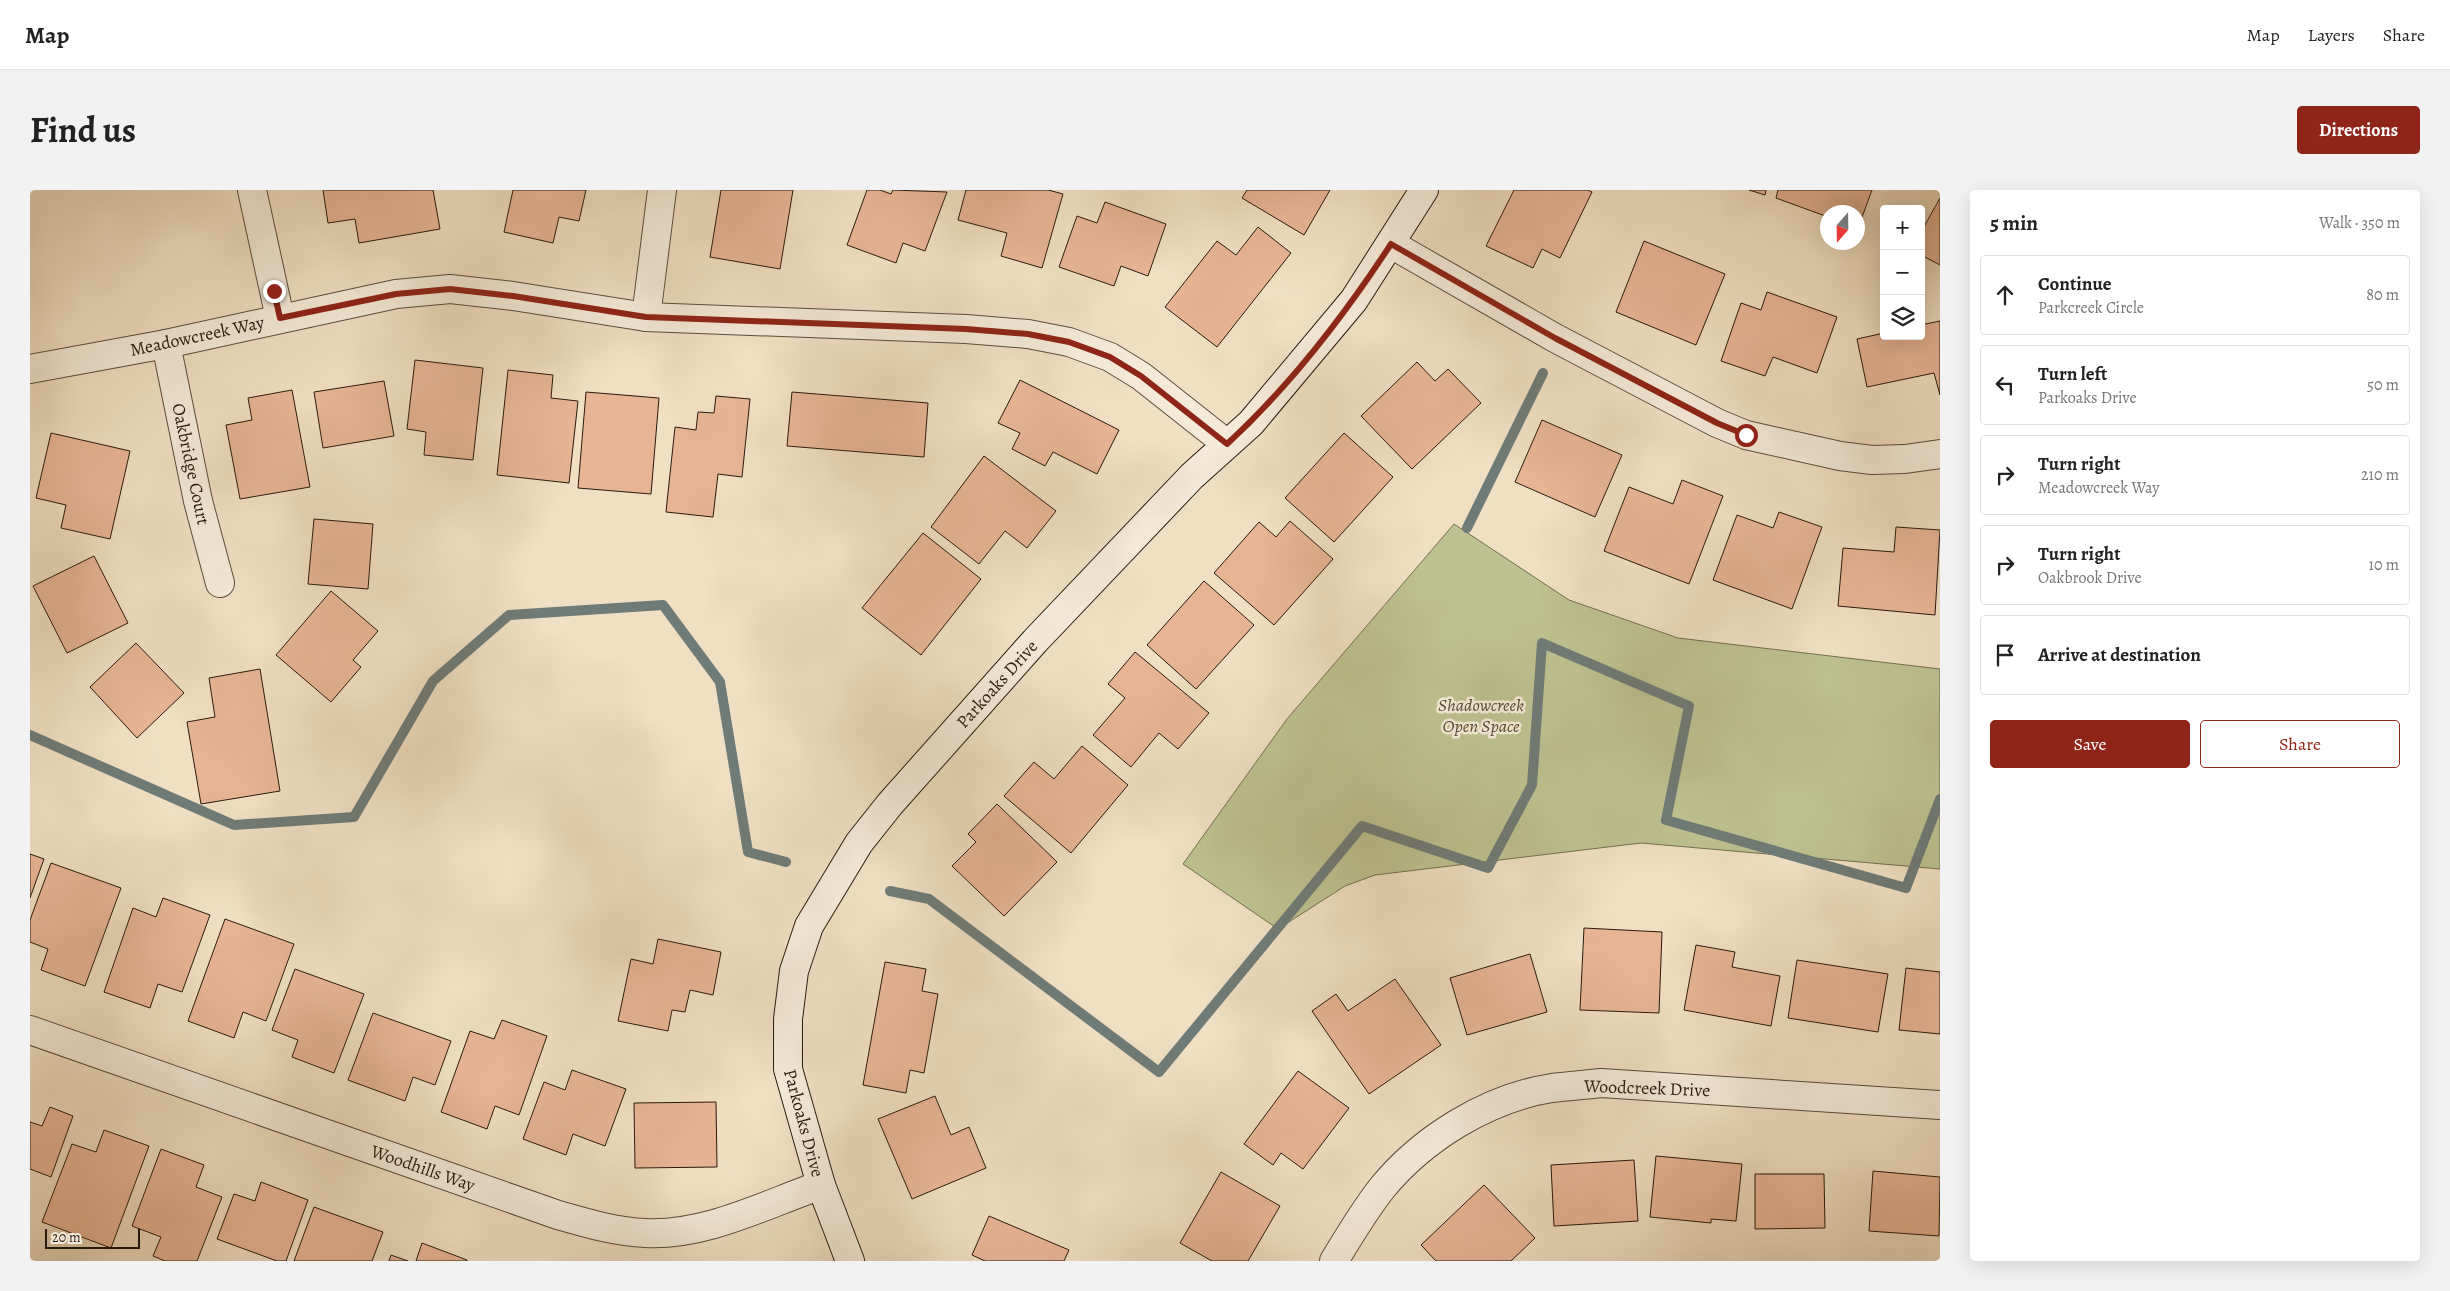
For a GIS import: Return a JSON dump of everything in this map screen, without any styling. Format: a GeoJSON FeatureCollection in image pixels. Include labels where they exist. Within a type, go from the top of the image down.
{"type":"FeatureCollection","features":[{"type":"Feature","properties":{"kind":"street"},"geometry":{"type":"LineString","coordinates":[[252,190],[280,318]]}},
{"type":"Feature","properties":{"kind":"street"},"geometry":{"type":"LineString","coordinates":[[646,317],[662,190]]}},
{"type":"Feature","properties":{"kind":"street","name":"Parkoaks Drive"},"geometry":{"type":"LineString","coordinates":[[850,1261],[821,1185],[788,1069],[788,1019],[794,971],[809,926],[828,890],[859,843],[903,789],[1035,641],[1192,476],[1250,422],[1354,300],[1424,190]]}},
{"type":"Feature","properties":{"kind":"street"},"geometry":{"type":"LineString","coordinates":[[1391,244],[1555,338],[1717,423],[1746,435],[1806,450],[1856,458],[1905,459],[1940,454]]}},
{"type":"Feature","properties":{"kind":"street","name":"Meadowcreek Way"},"geometry":{"type":"LineString","coordinates":[[30,369],[166,344],[396,294],[450,289],[513,296],[646,317],[966,329],[1028,334],[1069,342],[1110,357],[1141,376],[1227,444]]}},
{"type":"Feature","properties":{"kind":"street","name":"Oakbridge Court"},"geometry":{"type":"LineString","coordinates":[[166,344],[198,501],[220,583]]}},
{"type":"Feature","properties":{"kind":"street","name":"Woodhills Way"},"geometry":{"type":"LineString","coordinates":[[30,1030],[558,1215],[593,1225],[645,1233],[690,1230],[733,1219],[821,1185]]}},
{"type":"Feature","properties":{"kind":"street","name":"Woodcreek Drive"},"geometry":{"type":"LineString","coordinates":[[1334,1261],[1382,1188],[1416,1154],[1464,1120],[1502,1102],[1550,1088],[1601,1083],[1940,1105]]}},
{"type":"Feature","properties":{"kind":"green space","name":"Shadowcreek Open Space"},"geometry":{"type":"Polygon","coordinates":[[[1454,524],[1569,600],[1678,638],[1940,669],[1940,869],[1641,843],[1375,875],[1345,886],[1278,929],[1183,864],[1287,719],[1454,524]]]}},
{"type":"Feature","properties":{"kind":"building"},"geometry":{"type":"Polygon","coordinates":[[[323,190],[433,190],[440,229],[359,243],[355,219],[328,223],[323,190]]]}},
{"type":"Feature","properties":{"kind":"building"},"geometry":{"type":"Polygon","coordinates":[[[513,190],[586,190],[579,221],[559,217],[553,243],[504,232],[513,190]]]}},
{"type":"Feature","properties":{"kind":"building"},"geometry":{"type":"Polygon","coordinates":[[[721,190],[793,190],[780,269],[710,257],[721,190]]]}},
{"type":"Feature","properties":{"kind":"building"},"geometry":{"type":"Polygon","coordinates":[[[867,190],[880,190],[891,194],[893,190],[947,192],[925,251],[903,243],[896,263],[847,245],[867,190]]]}},
{"type":"Feature","properties":{"kind":"building"},"geometry":{"type":"Polygon","coordinates":[[[966,190],[1048,190],[1063,194],[1042,268],[1001,256],[1007,233],[958,220],[966,190]]]}},
{"type":"Feature","properties":{"kind":"building"},"geometry":{"type":"Polygon","coordinates":[[[1247,190],[1330,190],[1304,235],[1242,198],[1247,190]]]}},
{"type":"Feature","properties":{"kind":"building"},"geometry":{"type":"Polygon","coordinates":[[[1514,190],[1588,190],[1592,192],[1560,258],[1542,249],[1533,268],[1486,246],[1514,190]]]}},
{"type":"Feature","properties":{"kind":"building"},"geometry":{"type":"Polygon","coordinates":[[[1749,190],[1766,190],[1765,195],[1749,190]]]}},
{"type":"Feature","properties":{"kind":"building"},"geometry":{"type":"Polygon","coordinates":[[[1778,190],[1872,190],[1865,209],[1865,205],[1820,205],[1820,214],[1776,198],[1778,190]]]}},
{"type":"Feature","properties":{"kind":"building"},"geometry":{"type":"Polygon","coordinates":[[[1940,198],[1940,265],[1925,257],[1925,225],[1940,198]]]}},
{"type":"Feature","properties":{"kind":"building"},"geometry":{"type":"Polygon","coordinates":[[[1105,202],[1166,224],[1148,276],[1121,266],[1114,286],[1059,267],[1077,216],[1097,223],[1105,202]]]}},
{"type":"Feature","properties":{"kind":"building"},"geometry":{"type":"Polygon","coordinates":[[[1258,227],[1291,253],[1217,347],[1165,307],[1217,241],[1236,255],[1258,227]]]}},
{"type":"Feature","properties":{"kind":"building"},"geometry":{"type":"Polygon","coordinates":[[[1644,241],[1725,274],[1696,345],[1616,312],[1644,241]]]}},
{"type":"Feature","properties":{"kind":"building"},"geometry":{"type":"Polygon","coordinates":[[[1767,292],[1837,317],[1817,373],[1773,357],[1765,376],[1721,361],[1741,303],[1761,310],[1767,292]]]}},
{"type":"Feature","properties":{"kind":"building"},"geometry":{"type":"Polygon","coordinates":[[[1940,321],[1940,395],[1934,373],[1867,387],[1857,339],[1880,334],[1880,340],[1925,340],[1925,324],[1940,321]]]}},
{"type":"Feature","properties":{"kind":"building"},"geometry":{"type":"Polygon","coordinates":[[[415,360],[483,368],[473,460],[424,455],[426,432],[407,429],[415,360]]]}},
{"type":"Feature","properties":{"kind":"building"},"geometry":{"type":"Polygon","coordinates":[[[1417,362],[1435,381],[1448,369],[1481,403],[1412,469],[1361,416],[1417,362]]]}},
{"type":"Feature","properties":{"kind":"building"},"geometry":{"type":"Polygon","coordinates":[[[508,370],[553,375],[551,398],[578,401],[569,483],[497,475],[508,370]]]}},
{"type":"Feature","properties":{"kind":"building"},"geometry":{"type":"Polygon","coordinates":[[[1020,380],[1119,430],[1097,474],[1053,452],[1045,466],[1012,449],[1020,433],[998,423],[1020,380]]]}},
{"type":"Feature","properties":{"kind":"building"},"geometry":{"type":"Polygon","coordinates":[[[384,381],[394,436],[323,448],[314,392],[384,381]]]}},
{"type":"Feature","properties":{"kind":"building"},"geometry":{"type":"Polygon","coordinates":[[[292,390],[310,487],[240,499],[226,425],[252,420],[248,398],[292,390]]]}},
{"type":"Feature","properties":{"kind":"building"},"geometry":{"type":"Polygon","coordinates":[[[586,392],[659,398],[651,494],[578,488],[586,392]]]}},
{"type":"Feature","properties":{"kind":"building"},"geometry":{"type":"Polygon","coordinates":[[[792,392],[928,403],[924,457],[787,446],[792,392]]]}},
{"type":"Feature","properties":{"kind":"building"},"geometry":{"type":"Polygon","coordinates":[[[716,396],[750,399],[742,477],[718,474],[713,517],[666,512],[675,427],[696,430],[698,412],[714,413],[716,396]]]}},
{"type":"Feature","properties":{"kind":"building"},"geometry":{"type":"Polygon","coordinates":[[[1542,420],[1622,455],[1595,517],[1515,482],[1542,420]]]}},
{"type":"Feature","properties":{"kind":"building"},"geometry":{"type":"Polygon","coordinates":[[[51,433],[130,451],[110,539],[61,528],[66,505],[36,498],[51,433]]]}},
{"type":"Feature","properties":{"kind":"building"},"geometry":{"type":"Polygon","coordinates":[[[1344,433],[1393,477],[1334,542],[1285,498],[1344,433]]]}},
{"type":"Feature","properties":{"kind":"building"},"geometry":{"type":"Polygon","coordinates":[[[984,456],[1056,511],[1027,548],[1005,531],[979,564],[931,527],[984,456]]]}},
{"type":"Feature","properties":{"kind":"building"},"geometry":{"type":"Polygon","coordinates":[[[1682,480],[1723,496],[1689,584],[1604,551],[1629,487],[1673,504],[1682,480]]]}},
{"type":"Feature","properties":{"kind":"building"},"geometry":{"type":"Polygon","coordinates":[[[1779,512],[1822,527],[1792,609],[1713,580],[1737,515],[1773,528],[1779,512]]]}},
{"type":"Feature","properties":{"kind":"building"},"geometry":{"type":"Polygon","coordinates":[[[314,519],[373,524],[368,589],[308,584],[314,519]]]}},
{"type":"Feature","properties":{"kind":"building"},"geometry":{"type":"Polygon","coordinates":[[[1290,521],[1333,559],[1274,625],[1214,573],[1259,522],[1276,537],[1290,521]]]}},
{"type":"Feature","properties":{"kind":"building"},"geometry":{"type":"Polygon","coordinates":[[[1896,527],[1940,530],[1935,615],[1838,606],[1843,548],[1894,552],[1896,527]]]}},
{"type":"Feature","properties":{"kind":"building"},"geometry":{"type":"Polygon","coordinates":[[[923,533],[981,579],[921,655],[862,608],[923,533]]]}},
{"type":"Feature","properties":{"kind":"building"},"geometry":{"type":"Polygon","coordinates":[[[94,556],[128,623],[67,653],[33,586],[94,556]]]}},
{"type":"Feature","properties":{"kind":"building"},"geometry":{"type":"Polygon","coordinates":[[[1204,581],[1254,625],[1196,689],[1147,645],[1204,581]]]}},
{"type":"Feature","properties":{"kind":"building"},"geometry":{"type":"Polygon","coordinates":[[[331,591],[378,631],[353,660],[361,667],[331,702],[276,655],[331,591]]]}},
{"type":"Feature","properties":{"kind":"building"},"geometry":{"type":"Polygon","coordinates":[[[136,643],[184,693],[137,738],[90,687],[136,643]]]}},
{"type":"Feature","properties":{"kind":"building"},"geometry":{"type":"Polygon","coordinates":[[[1135,652],[1209,713],[1178,749],[1159,733],[1131,767],[1093,735],[1125,698],[1108,684],[1135,652]]]}},
{"type":"Feature","properties":{"kind":"building"},"geometry":{"type":"Polygon","coordinates":[[[260,669],[280,791],[201,804],[187,722],[215,717],[209,678],[260,669]]]}},
{"type":"Feature","properties":{"kind":"building"},"geometry":{"type":"Polygon","coordinates":[[[1082,746],[1128,785],[1071,853],[1004,796],[1034,762],[1054,779],[1082,746]]]}},
{"type":"Feature","properties":{"kind":"building"},"geometry":{"type":"Polygon","coordinates":[[[997,804],[1057,862],[1004,916],[952,866],[976,842],[968,834],[997,804]]]}},
{"type":"Feature","properties":{"kind":"building"},"geometry":{"type":"Polygon","coordinates":[[[30,854],[44,859],[30,898],[30,854]]]}},
{"type":"Feature","properties":{"kind":"building"},"geometry":{"type":"Polygon","coordinates":[[[51,863],[121,888],[85,986],[41,970],[48,949],[30,942],[30,920],[51,863]]]}},
{"type":"Feature","properties":{"kind":"building"},"geometry":{"type":"Polygon","coordinates":[[[163,898],[210,915],[182,992],[158,984],[150,1008],[104,992],[133,908],[156,917],[163,898]]]}},
{"type":"Feature","properties":{"kind":"building"},"geometry":{"type":"Polygon","coordinates":[[[225,919],[294,944],[266,1021],[243,1012],[234,1038],[188,1021],[225,919]]]}},
{"type":"Feature","properties":{"kind":"building"},"geometry":{"type":"Polygon","coordinates":[[[1584,928],[1662,932],[1659,1013],[1580,1010],[1584,928]]]}},
{"type":"Feature","properties":{"kind":"building"},"geometry":{"type":"Polygon","coordinates":[[[658,939],[721,952],[713,995],[690,990],[685,1012],[672,1010],[668,1031],[618,1021],[631,959],[653,964],[658,939]]]}},
{"type":"Feature","properties":{"kind":"building"},"geometry":{"type":"Polygon","coordinates":[[[1696,945],[1735,952],[1732,967],[1780,976],[1771,1026],[1684,1010],[1696,945]]]}},
{"type":"Feature","properties":{"kind":"building"},"geometry":{"type":"Polygon","coordinates":[[[1530,954],[1547,1012],[1467,1035],[1450,978],[1530,954]]]}},
{"type":"Feature","properties":{"kind":"building"},"geometry":{"type":"Polygon","coordinates":[[[1797,960],[1888,974],[1878,1032],[1788,1018],[1797,960]]]}},
{"type":"Feature","properties":{"kind":"building"},"geometry":{"type":"Polygon","coordinates":[[[885,962],[926,969],[922,991],[938,994],[924,1073],[910,1070],[906,1093],[863,1085],[885,962]]]}},
{"type":"Feature","properties":{"kind":"building"},"geometry":{"type":"Polygon","coordinates":[[[1906,968],[1940,972],[1940,1034],[1899,1030],[1906,968]]]}},
{"type":"Feature","properties":{"kind":"building"},"geometry":{"type":"Polygon","coordinates":[[[295,969],[364,994],[334,1073],[292,1057],[298,1040],[272,1030],[295,969]]]}},
{"type":"Feature","properties":{"kind":"building"},"geometry":{"type":"Polygon","coordinates":[[[1395,979],[1441,1045],[1369,1094],[1312,1011],[1336,994],[1348,1011],[1395,979]]]}},
{"type":"Feature","properties":{"kind":"building"},"geometry":{"type":"Polygon","coordinates":[[[373,1013],[451,1041],[435,1085],[413,1077],[405,1101],[348,1080],[373,1013]]]}},
{"type":"Feature","properties":{"kind":"building"},"geometry":{"type":"Polygon","coordinates":[[[502,1020],[547,1036],[519,1115],[495,1106],[487,1129],[441,1112],[470,1031],[494,1039],[502,1020]]]}},
{"type":"Feature","properties":{"kind":"building"},"geometry":{"type":"Polygon","coordinates":[[[572,1070],[626,1089],[605,1146],[573,1134],[566,1155],[523,1139],[544,1082],[565,1090],[572,1070]]]}},
{"type":"Feature","properties":{"kind":"building"},"geometry":{"type":"Polygon","coordinates":[[[1298,1071],[1349,1108],[1303,1169],[1281,1153],[1273,1165],[1244,1144],[1298,1071]]]}},
{"type":"Feature","properties":{"kind":"building"},"geometry":{"type":"Polygon","coordinates":[[[935,1096],[951,1135],[969,1127],[986,1168],[912,1199],[878,1119],[935,1096]]]}},
{"type":"Feature","properties":{"kind":"building"},"geometry":{"type":"Polygon","coordinates":[[[716,1102],[717,1167],[635,1168],[634,1103],[716,1102]]]}},
{"type":"Feature","properties":{"kind":"building"},"geometry":{"type":"Polygon","coordinates":[[[50,1107],[73,1116],[51,1177],[30,1169],[30,1122],[42,1126],[50,1107]]]}},
{"type":"Feature","properties":{"kind":"building"},"geometry":{"type":"Polygon","coordinates":[[[104,1130],[149,1146],[111,1248],[42,1222],[72,1144],[96,1152],[104,1130]]]}},
{"type":"Feature","properties":{"kind":"building"},"geometry":{"type":"Polygon","coordinates":[[[161,1149],[204,1165],[196,1187],[222,1197],[197,1261],[165,1261],[153,1256],[161,1237],[132,1226],[161,1149]]]}},
{"type":"Feature","properties":{"kind":"building"},"geometry":{"type":"Polygon","coordinates":[[[1656,1156],[1742,1164],[1736,1221],[1711,1219],[1711,1223],[1650,1217],[1656,1156]]]}},
{"type":"Feature","properties":{"kind":"building"},"geometry":{"type":"Polygon","coordinates":[[[1634,1160],[1638,1221],[1554,1226],[1551,1165],[1634,1160]]]}},
{"type":"Feature","properties":{"kind":"building"},"geometry":{"type":"Polygon","coordinates":[[[1873,1171],[1940,1177],[1939,1236],[1869,1231],[1873,1171]]]}},
{"type":"Feature","properties":{"kind":"building"},"geometry":{"type":"Polygon","coordinates":[[[1221,1172],[1280,1206],[1248,1261],[1212,1261],[1180,1243],[1221,1172]]]}},
{"type":"Feature","properties":{"kind":"building"},"geometry":{"type":"Polygon","coordinates":[[[1755,1174],[1824,1174],[1825,1228],[1755,1229],[1755,1174]]]}},
{"type":"Feature","properties":{"kind":"building"},"geometry":{"type":"Polygon","coordinates":[[[261,1182],[308,1200],[286,1261],[277,1261],[217,1239],[234,1194],[255,1201],[261,1182]]]}},
{"type":"Feature","properties":{"kind":"building"},"geometry":{"type":"Polygon","coordinates":[[[1484,1185],[1535,1238],[1511,1261],[1436,1261],[1421,1245],[1484,1185]]]}},
{"type":"Feature","properties":{"kind":"building"},"geometry":{"type":"Polygon","coordinates":[[[314,1207],[383,1232],[372,1261],[294,1261],[314,1207]]]}},
{"type":"Feature","properties":{"kind":"building"},"geometry":{"type":"Polygon","coordinates":[[[989,1216],[1069,1250],[1064,1261],[985,1261],[972,1255],[989,1216]]]}},
{"type":"Feature","properties":{"kind":"building"},"geometry":{"type":"Polygon","coordinates":[[[422,1243],[467,1260],[467,1261],[416,1261],[422,1243]]]}},
{"type":"Feature","properties":{"kind":"building"},"geometry":{"type":"Polygon","coordinates":[[[391,1255],[408,1261],[389,1261],[391,1255]]]}},
{"type":"Feature","properties":{"kind":"waterway"},"geometry":{"type":"LineString","coordinates":[[1467,528],[1543,373]]}},
{"type":"Feature","properties":{"kind":"waterway"},"geometry":{"type":"LineString","coordinates":[[30,735],[234,825],[354,817],[433,681],[509,615],[663,605],[720,682],[748,852],[786,862]]}},
{"type":"Feature","properties":{"kind":"waterway"},"geometry":{"type":"LineString","coordinates":[[890,891],[929,899],[1159,1072],[1362,826],[1488,868],[1532,785],[1542,643],[1689,706],[1666,820],[1906,888],[1940,799]]}},
{"type":"Feature","properties":{"kind":"route"},"geometry":{"type":"LineString","coordinates":[[274,291],[280,318],[396,294],[450,289],[513,296],[646,317],[966,329],[1028,334],[1069,342],[1110,357],[1141,376],[1227,444],[1250,422],[1297,369],[1354,300],[1391,244],[1555,338],[1717,423],[1746,435]]}}]}
